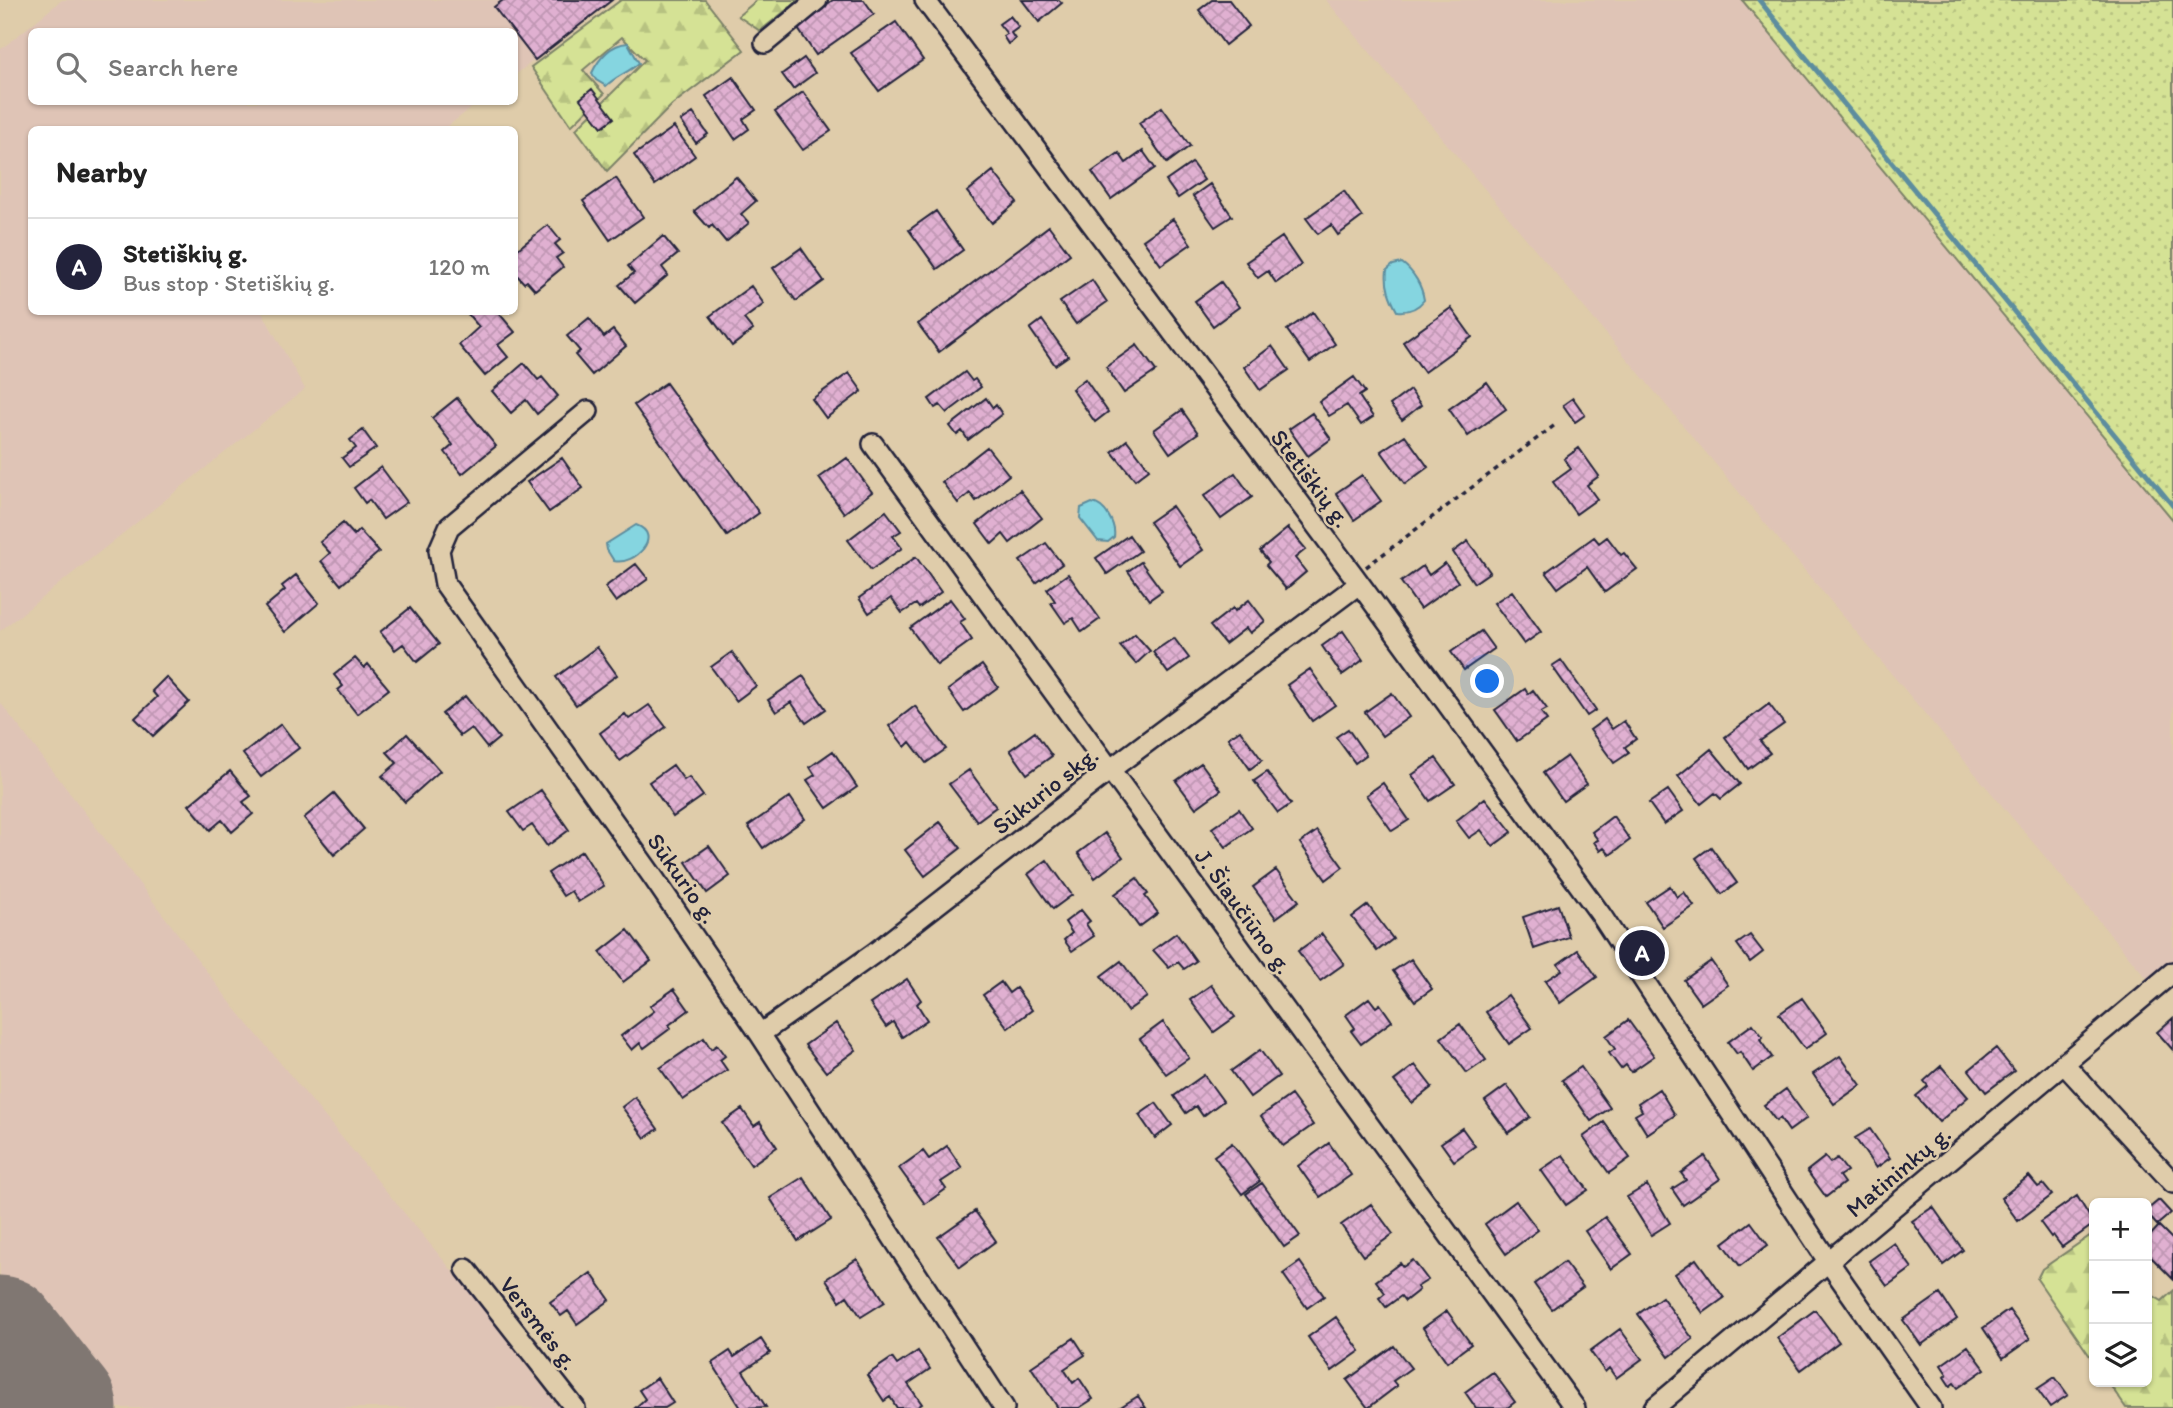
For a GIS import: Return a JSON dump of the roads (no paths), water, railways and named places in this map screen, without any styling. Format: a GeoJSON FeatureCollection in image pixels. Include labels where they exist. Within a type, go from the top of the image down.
{"type":"FeatureCollection","features":[{"type":"Feature","properties":{"kind":"street"},"geometry":{"type":"LineString","coordinates":[[765,43],[817,0]]}},
{"type":"Feature","properties":{"kind":"street","name":"Stetiškių g."},"geometry":{"type":"LineString","coordinates":[[925,0],[1357,580],[1601,915],[1828,1261],[1931,1408]]}},
{"type":"Feature","properties":{"kind":"street","name":"Sūkurio g."},"geometry":{"type":"LineString","coordinates":[[588,411],[449,527],[439,550],[445,584],[645,866],[760,1034],[1004,1408]]}},
{"type":"Feature","properties":{"kind":"street","name":"J. Šiaučiūno g."},"geometry":{"type":"LineString","coordinates":[[873,444],[1575,1408]]}},
{"type":"Feature","properties":{"kind":"street","name":"Sūkurio skg."},"geometry":{"type":"LineString","coordinates":[[760,1034],[876,952],[1357,580]]}},
{"type":"Feature","properties":{"kind":"street","name":"Matininkų g."},"geometry":{"type":"LineString","coordinates":[[1654,1408],[2173,972]]}},
{"type":"Feature","properties":{"kind":"street"},"geometry":{"type":"LineString","coordinates":[[2065,1065],[2173,1183]]}},
{"type":"Feature","properties":{"kind":"street","name":"Versmės g."},"geometry":{"type":"LineString","coordinates":[[466,1269],[575,1408]]}},
{"type":"Feature","properties":{"kind":"water"},"geometry":{"type":"Polygon","coordinates":[[[628,43],[639,63],[606,86],[596,80],[592,73],[602,57],[616,46],[628,43]]]}},
{"type":"Feature","properties":{"kind":"water"},"geometry":{"type":"Polygon","coordinates":[[[1402,263],[1417,280],[1424,300],[1412,309],[1397,311],[1389,292],[1387,270],[1402,263]]]}},
{"type":"Feature","properties":{"kind":"water"},"geometry":{"type":"Polygon","coordinates":[[[1092,503],[1101,507],[1111,521],[1114,537],[1108,542],[1098,541],[1080,518],[1081,508],[1092,503]]]}},
{"type":"Feature","properties":{"kind":"water"},"geometry":{"type":"Polygon","coordinates":[[[636,525],[644,530],[647,536],[643,549],[630,559],[614,561],[606,544],[636,525]]]}},
{"type":"Feature","properties":{"kind":"waterway"},"geometry":{"type":"LineString","coordinates":[[1759,0],[2173,506]]}},
{"type":"Feature","properties":{"kind":"place","name":"Stetiškių g."},"geometry":{"type":"Point","coordinates":[1642,953]}}]}
